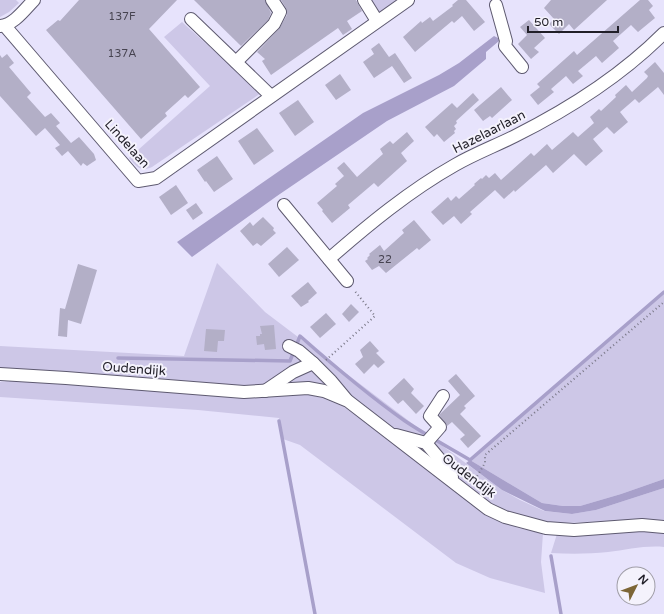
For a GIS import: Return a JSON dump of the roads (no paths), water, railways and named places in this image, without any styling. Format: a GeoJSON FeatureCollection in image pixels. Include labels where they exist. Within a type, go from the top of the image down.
{"type":"FeatureCollection","features":[{"type":"Feature","properties":{"kind":"street"},"geometry":{"type":"LineString","coordinates":[[3,26],[21,14],[34,0]]}},
{"type":"Feature","properties":{"kind":"street"},"geometry":{"type":"LineString","coordinates":[[236,62],[274,24],[280,12],[272,0]]}},
{"type":"Feature","properties":{"kind":"street"},"geometry":{"type":"LineString","coordinates":[[364,0],[377,20]]}},
{"type":"Feature","properties":{"kind":"street","name":"Lindelaan"},"geometry":{"type":"LineString","coordinates":[[3,26],[138,181],[156,178],[377,20],[408,0]]}},
{"type":"Feature","properties":{"kind":"street"},"geometry":{"type":"LineString","coordinates":[[497,2],[506,41],[505,46],[522,67]]}},
{"type":"Feature","properties":{"kind":"street"},"geometry":{"type":"LineString","coordinates":[[191,20],[271,96]]}},
{"type":"Feature","properties":{"kind":"street","name":"Hazelaarlaan"},"geometry":{"type":"LineString","coordinates":[[328,259],[380,216],[425,183],[460,162],[522,132],[581,99],[614,76],[664,33]]}},
{"type":"Feature","properties":{"kind":"street"},"geometry":{"type":"LineString","coordinates":[[284,205],[347,281]]}},
{"type":"Feature","properties":{"kind":"street","name":"Oudendijk"},"geometry":{"type":"LineString","coordinates":[[294,348],[313,363],[348,401],[488,509],[505,517],[546,528],[574,530],[642,525],[664,526]]}},
{"type":"Feature","properties":{"kind":"street"},"geometry":{"type":"LineString","coordinates":[[265,391],[293,372],[313,363]]}},
{"type":"Feature","properties":{"kind":"street","name":"Oudendijk"},"geometry":{"type":"LineString","coordinates":[[0,374],[244,392],[308,388],[324,391],[348,401]]}},
{"type":"Feature","properties":{"kind":"street"},"geometry":{"type":"LineString","coordinates":[[429,439],[440,427],[430,416],[443,396]]}},
{"type":"Feature","properties":{"kind":"street"},"geometry":{"type":"LineString","coordinates":[[389,434],[429,439]]}},
{"type":"Feature","properties":{"kind":"street"},"geometry":{"type":"LineString","coordinates":[[429,439],[457,485]]}},
{"type":"Feature","properties":{"kind":"waterway"},"geometry":{"type":"LineString","coordinates":[[118,358],[290,361],[300,336],[351,380],[391,411],[470,460],[664,292]]}},
{"type":"Feature","properties":{"kind":"waterway"},"geometry":{"type":"LineString","coordinates":[[279,421],[315,614]]}},
{"type":"Feature","properties":{"kind":"waterway"},"geometry":{"type":"LineString","coordinates":[[551,556],[561,614]]}}]}
